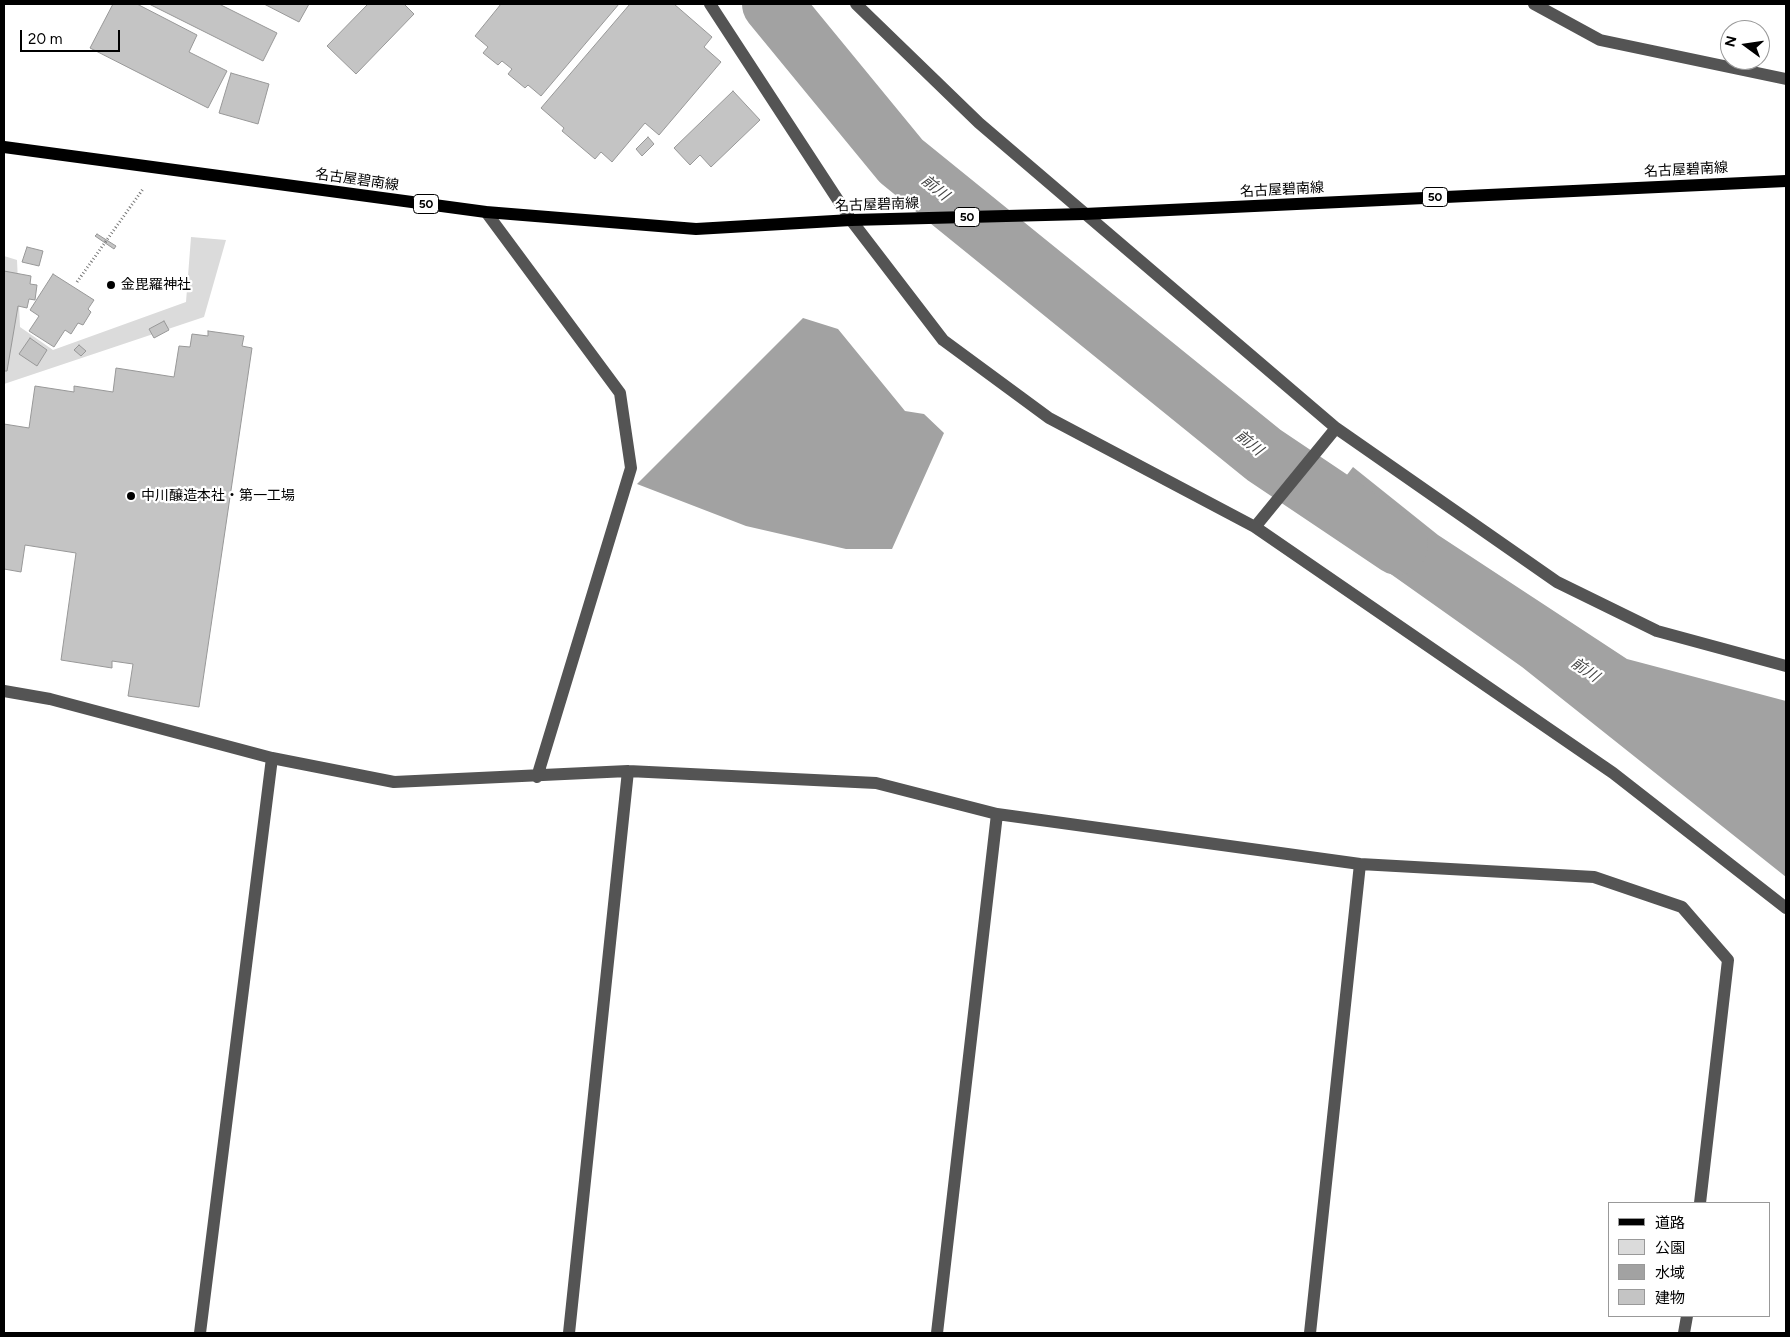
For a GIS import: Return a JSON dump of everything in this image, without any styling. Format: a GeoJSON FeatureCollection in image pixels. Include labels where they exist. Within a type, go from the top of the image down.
{"type":"FeatureCollection","features":[{"type":"Feature","properties":{"kind":"main road","name":"名古屋碧南線"},"geometry":{"type":"LineString","coordinates":[[4,147],[486,212],[696,229],[851,220],[1084,214],[1786,180]]}},
{"type":"Feature","properties":{"kind":"street"},"geometry":{"type":"LineString","coordinates":[[710,4],[851,220],[943,340],[1049,418],[1256,526],[1613,773],[1786,908]]}},
{"type":"Feature","properties":{"kind":"street"},"geometry":{"type":"LineString","coordinates":[[856,4],[979,124],[1335,429],[1557,582],[1657,631],[1786,666]]}},
{"type":"Feature","properties":{"kind":"street"},"geometry":{"type":"LineString","coordinates":[[1534,4],[1600,40],[1786,79]]}},
{"type":"Feature","properties":{"kind":"street"},"geometry":{"type":"LineString","coordinates":[[486,212],[620,393],[631,468],[537,777]]}},
{"type":"Feature","properties":{"kind":"street"},"geometry":{"type":"LineString","coordinates":[[1256,526],[1335,429]]}},
{"type":"Feature","properties":{"kind":"street"},"geometry":{"type":"LineString","coordinates":[[4,691],[50,699],[272,758],[394,782],[537,777],[628,771],[876,783],[997,814],[1360,864],[1594,876],[1682,906],[1728,960],[1700,1202]]}},
{"type":"Feature","properties":{"kind":"street"},"geometry":{"type":"LineString","coordinates":[[200,1333],[272,758]]}},
{"type":"Feature","properties":{"kind":"street"},"geometry":{"type":"LineString","coordinates":[[569,1333],[628,771]]}},
{"type":"Feature","properties":{"kind":"street"},"geometry":{"type":"LineString","coordinates":[[937,1333],[997,814]]}},
{"type":"Feature","properties":{"kind":"street"},"geometry":{"type":"LineString","coordinates":[[1310,1333],[1360,864]]}},
{"type":"Feature","properties":{"kind":"street"},"geometry":{"type":"LineString","coordinates":[[1684,1333],[1686,1317]]}},
{"type":"Feature","properties":{"kind":"path"},"geometry":{"type":"LineString","coordinates":[[77,282],[157,168]]}},
{"type":"Feature","properties":{"kind":"green space"},"geometry":{"type":"Polygon","coordinates":[[[191,237],[226,240],[204,317],[4,384],[4,256],[17,260],[20,327],[53,350],[186,302],[191,237]]]}},
{"type":"Feature","properties":{"kind":"water"},"geometry":{"type":"Polygon","coordinates":[[[803,318],[838,329],[905,411],[924,414],[944,433],[892,549],[846,549],[746,526],[637,484],[803,318]]]}},
{"type":"Feature","properties":{"kind":"water"},"geometry":{"type":"Polygon","coordinates":[[[1353,467],[1438,535],[1627,659],[1786,701],[1786,877],[1522,667],[1313,519],[1353,467]]]}},
{"type":"Feature","properties":{"kind":"building"},"geometry":{"type":"Polygon","coordinates":[[[113,4],[137,4],[197,35],[189,52],[227,71],[208,108],[90,48],[113,4]]]}},
{"type":"Feature","properties":{"kind":"building"},"geometry":{"type":"Polygon","coordinates":[[[149,4],[219,4],[277,33],[263,61],[149,4]]]}},
{"type":"Feature","properties":{"kind":"building"},"geometry":{"type":"Polygon","coordinates":[[[264,4],[309,4],[299,22],[264,4]]]}},
{"type":"Feature","properties":{"kind":"building"},"geometry":{"type":"Polygon","coordinates":[[[368,4],[404,4],[414,14],[356,74],[327,46],[368,4]]]}},
{"type":"Feature","properties":{"kind":"building"},"geometry":{"type":"Polygon","coordinates":[[[501,4],[619,4],[541,96],[528,85],[525,88],[508,74],[512,69],[502,61],[498,65],[483,53],[488,47],[475,36],[501,4]]]}},
{"type":"Feature","properties":{"kind":"building"},"geometry":{"type":"Polygon","coordinates":[[[630,4],[674,4],[712,37],[704,47],[721,62],[659,135],[645,123],[612,162],[601,152],[595,159],[562,131],[564,128],[541,108],[630,4]]]}},
{"type":"Feature","properties":{"kind":"building"},"geometry":{"type":"Polygon","coordinates":[[[231,73],[269,84],[258,124],[219,113],[231,73]]]}},
{"type":"Feature","properties":{"kind":"building"},"geometry":{"type":"Polygon","coordinates":[[[733,91],[760,120],[711,167],[700,155],[690,165],[674,148],[733,91]]]}},
{"type":"Feature","properties":{"kind":"building"},"geometry":{"type":"Polygon","coordinates":[[[648,137],[654,144],[642,156],[636,149],[648,137]]]}},
{"type":"Feature","properties":{"kind":"building"},"geometry":{"type":"Polygon","coordinates":[[[97,234],[116,246],[114,249],[95,236],[97,234]]]}},
{"type":"Feature","properties":{"kind":"building"},"geometry":{"type":"Polygon","coordinates":[[[27,247],[43,251],[39,266],[22,262],[27,247]]]}},
{"type":"Feature","properties":{"kind":"building"},"geometry":{"type":"Polygon","coordinates":[[[4,271],[31,276],[30,284],[37,285],[35,300],[29,299],[27,308],[18,306],[7,371],[4,371],[4,271]]]}},
{"type":"Feature","properties":{"kind":"building"},"geometry":{"type":"Polygon","coordinates":[[[53,274],[94,300],[88,309],[91,312],[83,325],[78,323],[71,334],[65,330],[54,347],[29,331],[39,316],[30,310],[53,274]]]}},
{"type":"Feature","properties":{"kind":"building"},"geometry":{"type":"Polygon","coordinates":[[[164,321],[169,330],[154,338],[149,329],[164,321]]]}},
{"type":"Feature","properties":{"kind":"building"},"geometry":{"type":"Polygon","coordinates":[[[208,331],[244,336],[242,346],[252,348],[199,707],[128,696],[133,664],[112,661],[112,668],[61,660],[76,553],[25,545],[21,572],[4,569],[4,424],[29,428],[35,386],[74,392],[74,386],[113,392],[116,368],[174,377],[179,346],[190,347],[192,334],[208,336],[208,331]]]}},
{"type":"Feature","properties":{"kind":"building"},"geometry":{"type":"Polygon","coordinates":[[[30,338],[47,350],[37,366],[19,354],[30,338]]]}},
{"type":"Feature","properties":{"kind":"building"},"geometry":{"type":"Polygon","coordinates":[[[79,345],[86,351],[81,356],[74,350],[79,345]]]}},
{"type":"Feature","properties":{"kind":"waterway","name":"前川"},"geometry":{"type":"LineString","coordinates":[[772,4],[901,161],[1264,455],[1398,545]]}},
{"type":"Feature","properties":{"kind":"place","name":"金毘羅神社"},"geometry":{"type":"Point","coordinates":[111,285]}},
{"type":"Feature","properties":{"kind":"place","name":"中川醸造本社・第一工場"},"geometry":{"type":"Point","coordinates":[131,496]}}]}
